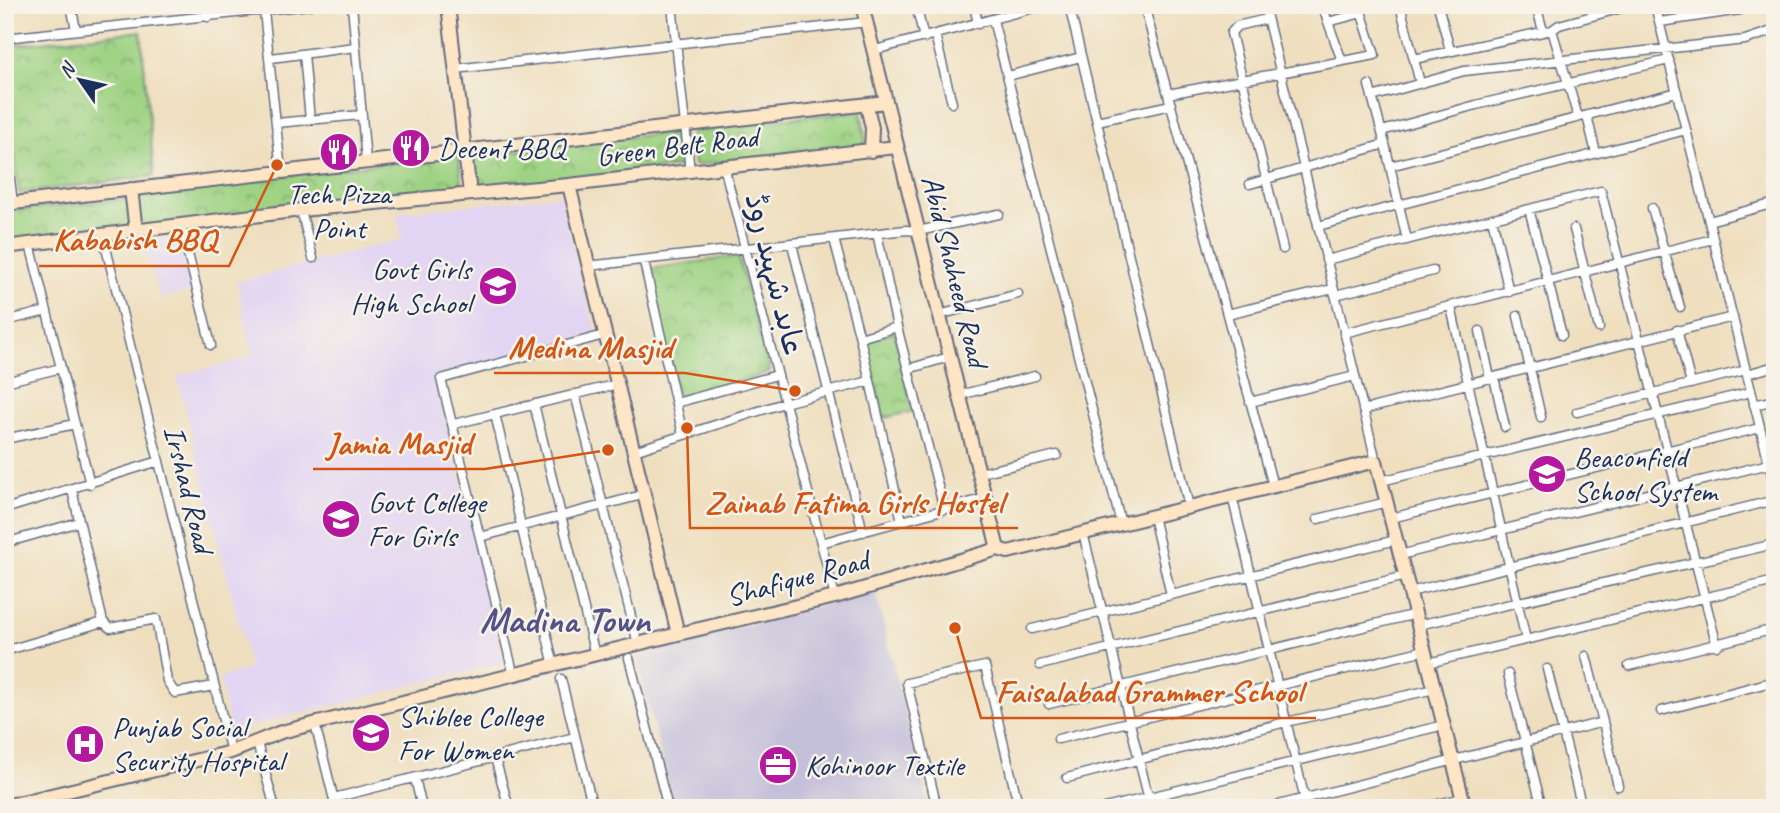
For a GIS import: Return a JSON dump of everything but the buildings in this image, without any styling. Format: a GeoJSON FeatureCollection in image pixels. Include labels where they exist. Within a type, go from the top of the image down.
{"type":"FeatureCollection","features":[{"type":"Feature","properties":{"kind":"street"},"geometry":{"type":"LineString","coordinates":[[71,5],[76,30]]}},
{"type":"Feature","properties":{"kind":"street"},"geometry":{"type":"LineString","coordinates":[[206,5],[208,17]]}},
{"type":"Feature","properties":{"kind":"street"},"geometry":{"type":"LineString","coordinates":[[5,38],[310,5]]}},
{"type":"Feature","properties":{"kind":"street"},"geometry":{"type":"LineString","coordinates":[[352,5],[366,161]]}},
{"type":"Feature","properties":{"kind":"street"},"geometry":{"type":"LineString","coordinates":[[448,5],[470,194]]}},
{"type":"Feature","properties":{"kind":"street"},"geometry":{"type":"LineString","coordinates":[[672,5],[690,171]]}},
{"type":"Feature","properties":{"kind":"street","name":"Abid Shaheed Road"},"geometry":{"type":"LineString","coordinates":[[862,5],[998,549]]}},
{"type":"Feature","properties":{"kind":"street"},"geometry":{"type":"LineString","coordinates":[[916,5],[924,37]]}},
{"type":"Feature","properties":{"kind":"street"},"geometry":{"type":"LineString","coordinates":[[974,5],[978,24]]}},
{"type":"Feature","properties":{"kind":"street"},"geometry":{"type":"LineString","coordinates":[[875,50],[1045,5]]}},
{"type":"Feature","properties":{"kind":"street"},"geometry":{"type":"LineString","coordinates":[[1069,5],[1189,507]]}},
{"type":"Feature","properties":{"kind":"street"},"geometry":{"type":"LineString","coordinates":[[1144,5],[1273,486]]}},
{"type":"Feature","properties":{"kind":"street"},"geometry":{"type":"LineString","coordinates":[[1264,5],[1363,410],[1464,803],[1422,808]]}},
{"type":"Feature","properties":{"kind":"street"},"geometry":{"type":"LineString","coordinates":[[1401,5],[1420,83]]}},
{"type":"Feature","properties":{"kind":"street"},"geometry":{"type":"LineString","coordinates":[[1438,5],[1450,50]]}},
{"type":"Feature","properties":{"kind":"street"},"geometry":{"type":"LineString","coordinates":[[1536,5],[1563,59],[1569,83],[1596,153]]}},
{"type":"Feature","properties":{"kind":"street"},"geometry":{"type":"LineString","coordinates":[[1414,59],[1547,31],[1559,24],[1633,5]]}},
{"type":"Feature","properties":{"kind":"street"},"geometry":{"type":"LineString","coordinates":[[1656,5],[1774,481]]}},
{"type":"Feature","properties":{"kind":"street"},"geometry":{"type":"LineString","coordinates":[[1323,8],[1342,61]]}},
{"type":"Feature","properties":{"kind":"street"},"geometry":{"type":"LineString","coordinates":[[1168,94],[1375,55],[1360,9],[1328,22]]}},
{"type":"Feature","properties":{"kind":"street"},"geometry":{"type":"LineString","coordinates":[[1660,22],[1740,10]]}},
{"type":"Feature","properties":{"kind":"street"},"geometry":{"type":"LineString","coordinates":[[264,11],[281,171]]}},
{"type":"Feature","properties":{"kind":"street"},"geometry":{"type":"LineString","coordinates":[[1267,19],[1237,26],[1231,33],[1283,249]]}},
{"type":"Feature","properties":{"kind":"street"},"geometry":{"type":"LineString","coordinates":[[993,20],[1121,524]]}},
{"type":"Feature","properties":{"kind":"street"},"geometry":{"type":"LineString","coordinates":[[456,69],[867,22]]}},
{"type":"Feature","properties":{"kind":"street"},"geometry":{"type":"LineString","coordinates":[[1372,96],[1464,71],[1745,40],[1775,30]]}},
{"type":"Feature","properties":{"kind":"street"},"geometry":{"type":"LineString","coordinates":[[935,35],[952,103]]}},
{"type":"Feature","properties":{"kind":"street"},"geometry":{"type":"LineString","coordinates":[[271,58],[355,47]]}},
{"type":"Feature","properties":{"kind":"street"},"geometry":{"type":"LineString","coordinates":[[304,54],[310,120]]}},
{"type":"Feature","properties":{"kind":"street"},"geometry":{"type":"LineString","coordinates":[[1008,76],[1081,57]]}},
{"type":"Feature","properties":{"kind":"street"},"geometry":{"type":"LineString","coordinates":[[1382,131],[1669,60]]}},
{"type":"Feature","properties":{"kind":"street"},"geometry":{"type":"LineString","coordinates":[[1369,85],[1407,240]]}},
{"type":"Feature","properties":{"kind":"street"},"geometry":{"type":"LineString","coordinates":[[1390,166],[1677,92]]}},
{"type":"Feature","properties":{"kind":"street","name":"Green Belt Road"},"geometry":{"type":"LineString","coordinates":[[9,204],[886,103]]}},
{"type":"Feature","properties":{"kind":"street"},"geometry":{"type":"LineString","coordinates":[[1097,121],[1171,105]]}},
{"type":"Feature","properties":{"kind":"street"},"geometry":{"type":"LineString","coordinates":[[867,106],[872,128],[871,151]]}},
{"type":"Feature","properties":{"kind":"street"},"geometry":{"type":"LineString","coordinates":[[277,123],[361,115]]}},
{"type":"Feature","properties":{"kind":"street"},"geometry":{"type":"LineString","coordinates":[[1318,226],[1686,130]]}},
{"type":"Feature","properties":{"kind":"street"},"geometry":{"type":"LineString","coordinates":[[5,138],[9,204]]}},
{"type":"Feature","properties":{"kind":"street"},"geometry":{"type":"LineString","coordinates":[[1250,184],[1385,144]]}},
{"type":"Feature","properties":{"kind":"street","name":"Green Belt Road"},"geometry":{"type":"LineString","coordinates":[[5,247],[301,211],[569,185],[896,147]]}},
{"type":"Feature","properties":{"kind":"street","name":"عابد شہید روڈ"},"geometry":{"type":"LineString","coordinates":[[724,166],[835,597]]}},
{"type":"Feature","properties":{"kind":"street"},"geometry":{"type":"LineString","coordinates":[[569,185],[678,634]]}},
{"type":"Feature","properties":{"kind":"street"},"geometry":{"type":"LineString","coordinates":[[131,189],[136,232]]}},
{"type":"Feature","properties":{"kind":"street"},"geometry":{"type":"LineString","coordinates":[[1326,260],[1601,191],[1717,646]]}},
{"type":"Feature","properties":{"kind":"street"},"geometry":{"type":"LineString","coordinates":[[1709,221],[1775,203]]}},
{"type":"Feature","properties":{"kind":"street"},"geometry":{"type":"LineString","coordinates":[[1652,208],[1680,307]]}},
{"type":"Feature","properties":{"kind":"street"},"geometry":{"type":"LineString","coordinates":[[1529,209],[1562,335]]}},
{"type":"Feature","properties":{"kind":"street"},"geometry":{"type":"LineString","coordinates":[[301,211],[313,258]]}},
{"type":"Feature","properties":{"kind":"street"},"geometry":{"type":"LineString","coordinates":[[588,266],[644,262],[877,233],[918,231],[999,214]]}},
{"type":"Feature","properties":{"kind":"street"},"geometry":{"type":"LineString","coordinates":[[1492,218],[1509,292]]}},
{"type":"Feature","properties":{"kind":"street"},"geometry":{"type":"LineString","coordinates":[[181,226],[211,345]]}},
{"type":"Feature","properties":{"kind":"street"},"geometry":{"type":"LineString","coordinates":[[1574,229],[1599,328]]}},
{"type":"Feature","properties":{"kind":"street"},"geometry":{"type":"LineString","coordinates":[[877,233],[897,327],[944,509]]}},
{"type":"Feature","properties":{"kind":"street","name":"Irshad Road"},"geometry":{"type":"LineString","coordinates":[[103,236],[231,752]]}},
{"type":"Feature","properties":{"kind":"street"},"geometry":{"type":"LineString","coordinates":[[834,239],[902,521]]}},
{"type":"Feature","properties":{"kind":"street"},"geometry":{"type":"LineString","coordinates":[[1344,333],[1713,239]]}},
{"type":"Feature","properties":{"kind":"street"},"geometry":{"type":"LineString","coordinates":[[30,244],[90,484]]}},
{"type":"Feature","properties":{"kind":"street"},"geometry":{"type":"LineString","coordinates":[[792,244],[863,532]]}},
{"type":"Feature","properties":{"kind":"street"},"geometry":{"type":"LineString","coordinates":[[644,262],[683,435]]}},
{"type":"Feature","properties":{"kind":"street"},"geometry":{"type":"LineString","coordinates":[[1227,314],[1433,271]]}},
{"type":"Feature","properties":{"kind":"street"},"geometry":{"type":"LineString","coordinates":[[939,315],[1018,294]]}},
{"type":"Feature","properties":{"kind":"street"},"geometry":{"type":"LineString","coordinates":[[1451,307],[1526,640]]}},
{"type":"Feature","properties":{"kind":"street"},"geometry":{"type":"LineString","coordinates":[[5,321],[47,310]]}},
{"type":"Feature","properties":{"kind":"street"},"geometry":{"type":"LineString","coordinates":[[1518,316],[1541,417]]}},
{"type":"Feature","properties":{"kind":"street"},"geometry":{"type":"LineString","coordinates":[[1363,410],[1732,317]]}},
{"type":"Feature","properties":{"kind":"street"},"geometry":{"type":"LineString","coordinates":[[860,338],[897,327]]}},
{"type":"Feature","properties":{"kind":"street"},"geometry":{"type":"LineString","coordinates":[[1677,330],[1691,384]]}},
{"type":"Feature","properties":{"kind":"street"},"geometry":{"type":"LineString","coordinates":[[1480,331],[1505,427]]}},
{"type":"Feature","properties":{"kind":"street"},"geometry":{"type":"LineString","coordinates":[[514,677],[441,379],[604,335]]}},
{"type":"Feature","properties":{"kind":"street"},"geometry":{"type":"LineString","coordinates":[[908,369],[950,357]]}},
{"type":"Feature","properties":{"kind":"street"},"geometry":{"type":"LineString","coordinates":[[1577,412],[1775,366]]}},
{"type":"Feature","properties":{"kind":"street"},"geometry":{"type":"LineString","coordinates":[[5,382],[61,368]]}},
{"type":"Feature","properties":{"kind":"street"},"geometry":{"type":"LineString","coordinates":[[677,403],[777,375]]}},
{"type":"Feature","properties":{"kind":"street"},"geometry":{"type":"LineString","coordinates":[[959,395],[1035,376]]}},
{"type":"Feature","properties":{"kind":"street"},"geometry":{"type":"LineString","coordinates":[[1250,402],[1355,376]]}},
{"type":"Feature","properties":{"kind":"street"},"geometry":{"type":"LineString","coordinates":[[634,451],[784,403],[870,381]]}},
{"type":"Feature","properties":{"kind":"street"},"geometry":{"type":"LineString","coordinates":[[454,424],[618,384]]}},
{"type":"Feature","properties":{"kind":"street"},"geometry":{"type":"LineString","coordinates":[[1381,481],[1751,392]]}},
{"type":"Feature","properties":{"kind":"street"},"geometry":{"type":"LineString","coordinates":[[575,394],[638,644]]}},
{"type":"Feature","properties":{"kind":"street"},"geometry":{"type":"LineString","coordinates":[[1755,405],[1775,400]]}},
{"type":"Feature","properties":{"kind":"street"},"geometry":{"type":"LineString","coordinates":[[534,404],[596,655]]}},
{"type":"Feature","properties":{"kind":"street"},"geometry":{"type":"LineString","coordinates":[[495,414],[554,666]]}},
{"type":"Feature","properties":{"kind":"street"},"geometry":{"type":"LineString","coordinates":[[5,439],[75,424]]}},
{"type":"Feature","properties":{"kind":"street"},"geometry":{"type":"LineString","coordinates":[[1391,518],[1760,428]]}},
{"type":"Feature","properties":{"kind":"street"},"geometry":{"type":"LineString","coordinates":[[1765,446],[1775,444]]}},
{"type":"Feature","properties":{"kind":"street"},"geometry":{"type":"LineString","coordinates":[[979,473],[1058,456]]}},
{"type":"Feature","properties":{"kind":"street"},"geometry":{"type":"LineString","coordinates":[[5,509],[159,461]]}},
{"type":"Feature","properties":{"kind":"street","name":"Shafique Road"},"geometry":{"type":"LineString","coordinates":[[5,806],[231,752],[281,732],[835,597],[998,549],[1008,552],[1376,461]]}},
{"type":"Feature","properties":{"kind":"street"},"geometry":{"type":"LineString","coordinates":[[1400,555],[1769,464]]}},
{"type":"Feature","properties":{"kind":"street"},"geometry":{"type":"LineString","coordinates":[[72,490],[103,622],[110,628],[156,619],[167,681],[175,693],[214,687]]}},
{"type":"Feature","properties":{"kind":"street"},"geometry":{"type":"LineString","coordinates":[[480,537],[646,494]]}},
{"type":"Feature","properties":{"kind":"street"},"geometry":{"type":"LineString","coordinates":[[1232,496],[1306,803]]}},
{"type":"Feature","properties":{"kind":"street"},"geometry":{"type":"LineString","coordinates":[[821,543],[986,498]]}},
{"type":"Feature","properties":{"kind":"street"},"geometry":{"type":"LineString","coordinates":[[1410,592],[1775,500]]}},
{"type":"Feature","properties":{"kind":"street"},"geometry":{"type":"LineString","coordinates":[[1318,519],[1387,502]]}},
{"type":"Feature","properties":{"kind":"street"},"geometry":{"type":"LineString","coordinates":[[1153,516],[1171,595]]}},
{"type":"Feature","properties":{"kind":"street"},"geometry":{"type":"LineString","coordinates":[[5,543],[79,522]]}},
{"type":"Feature","properties":{"kind":"street"},"geometry":{"type":"LineString","coordinates":[[1083,533],[1151,808]]}},
{"type":"Feature","properties":{"kind":"street"},"geometry":{"type":"LineString","coordinates":[[1032,629],[1396,540]]}},
{"type":"Feature","properties":{"kind":"street"},"geometry":{"type":"LineString","coordinates":[[1049,704],[1269,650],[1517,603],[1775,544]]}},
{"type":"Feature","properties":{"kind":"street"},"geometry":{"type":"LineString","coordinates":[[1040,665],[1406,576]]}},
{"type":"Feature","properties":{"kind":"street"},"geometry":{"type":"LineString","coordinates":[[1058,739],[1278,686],[1426,656],[1526,640],[1704,600],[1775,581]]}},
{"type":"Feature","properties":{"kind":"street"},"geometry":{"type":"LineString","coordinates":[[5,651],[103,622]]}},
{"type":"Feature","properties":{"kind":"street"},"geometry":{"type":"LineString","coordinates":[[1629,666],[1717,646],[1775,629]]}},
{"type":"Feature","properties":{"kind":"street"},"geometry":{"type":"LineString","coordinates":[[1586,656],[1618,786]]}},
{"type":"Feature","properties":{"kind":"street"},"geometry":{"type":"LineString","coordinates":[[629,658],[668,808]]}},
{"type":"Feature","properties":{"kind":"street"},"geometry":{"type":"LineString","coordinates":[[937,808],[907,683],[985,666],[1019,808]]}},
{"type":"Feature","properties":{"kind":"street"},"geometry":{"type":"LineString","coordinates":[[1547,669],[1582,807]]}},
{"type":"Feature","properties":{"kind":"street"},"geometry":{"type":"LineString","coordinates":[[1507,674],[1542,808]]}},
{"type":"Feature","properties":{"kind":"street"},"geometry":{"type":"LineString","coordinates":[[561,679],[593,808]]}},
{"type":"Feature","properties":{"kind":"street"},"geometry":{"type":"LineString","coordinates":[[1661,711],[1775,681]]}},
{"type":"Feature","properties":{"kind":"street"},"geometry":{"type":"LineString","coordinates":[[1067,778],[1286,722],[1435,689]]}},
{"type":"Feature","properties":{"kind":"street"},"geometry":{"type":"LineString","coordinates":[[1267,808],[1306,803],[1603,722]]}},
{"type":"Feature","properties":{"kind":"street"},"geometry":{"type":"LineString","coordinates":[[315,724],[336,808]]}},
{"type":"Feature","properties":{"kind":"street"},"geometry":{"type":"LineString","coordinates":[[1105,808],[1444,725]]}},
{"type":"Feature","properties":{"kind":"street"},"geometry":{"type":"LineString","coordinates":[[334,798],[575,737]]}},
{"type":"Feature","properties":{"kind":"street"},"geometry":{"type":"LineString","coordinates":[[257,743],[275,808]]}},
{"type":"Feature","properties":{"kind":"street"},"geometry":{"type":"LineString","coordinates":[[495,758],[509,808]]}},
{"type":"Feature","properties":{"kind":"street"},"geometry":{"type":"LineString","coordinates":[[415,778],[422,808]]}},
{"type":"Feature","properties":{"kind":"shaded area","name":"Govt College For Girls"},"geometry":{"type":"Polygon","coordinates":[[[560,195],[596,333],[435,376],[504,662],[231,731],[219,678],[250,668],[177,376],[253,357],[237,282],[402,239],[396,213],[560,195]]]}},
{"type":"Feature","properties":{"kind":"shaded area"},"geometry":{"type":"Polygon","coordinates":[[[178,235],[193,291],[160,298],[144,242],[178,235]]]}},
{"type":"Feature","properties":{"kind":"shaded area","name":"Kohinoor Textile"},"geometry":{"type":"Polygon","coordinates":[[[875,591],[929,808],[674,808],[636,655],[875,591]]]}},
{"type":"Feature","properties":{"kind":"green space"},"geometry":{"type":"Polygon","coordinates":[[[141,31],[154,176],[19,193],[5,79],[5,46],[141,31]]]}},
{"type":"Feature","properties":{"kind":"green space"},"geometry":{"type":"Polygon","coordinates":[[[861,111],[866,146],[694,165],[690,128],[861,111]]]}},
{"type":"Feature","properties":{"kind":"green space"},"geometry":{"type":"Polygon","coordinates":[[[682,131],[685,166],[475,190],[469,156],[682,131]]]}},
{"type":"Feature","properties":{"kind":"green space"},"geometry":{"type":"Polygon","coordinates":[[[458,154],[463,191],[413,197],[397,194],[140,228],[135,194],[458,154]]]}},
{"type":"Feature","properties":{"kind":"green space"},"geometry":{"type":"Polygon","coordinates":[[[128,199],[132,229],[5,243],[5,211],[128,199]]]}},
{"type":"Feature","properties":{"kind":"green space"},"geometry":{"type":"Polygon","coordinates":[[[738,256],[770,372],[678,399],[649,269],[738,256]]]}},
{"type":"Feature","properties":{"kind":"green space"},"geometry":{"type":"Polygon","coordinates":[[[894,332],[913,411],[884,418],[864,340],[894,332]]]}},
{"type":"Feature","properties":{"kind":"place","name":"Decent BBQ"},"geometry":{"type":"Point","coordinates":[411,148]}},
{"type":"Feature","properties":{"kind":"place","name":"Tech Pizza Point"},"geometry":{"type":"Point","coordinates":[339,152]}},
{"type":"Feature","properties":{"kind":"place","name":"Kababish BBQ"},"geometry":{"type":"Point","coordinates":[277,165]}},
{"type":"Feature","properties":{"kind":"place","name":"Govt Girls High School"},"geometry":{"type":"Point","coordinates":[498,286]}},
{"type":"Feature","properties":{"kind":"place","name":"Medina Masjid"},"geometry":{"type":"Point","coordinates":[795,391]}},
{"type":"Feature","properties":{"kind":"place","name":"Zainab Fatima Girls Hostel"},"geometry":{"type":"Point","coordinates":[687,428]}},
{"type":"Feature","properties":{"kind":"place","name":"Jamia Masjid"},"geometry":{"type":"Point","coordinates":[608,450]}},
{"type":"Feature","properties":{"kind":"place","name":"Beaconfield School System"},"geometry":{"type":"Point","coordinates":[1547,474]}},
{"type":"Feature","properties":{"kind":"place","name":"Govt College For Girls"},"geometry":{"type":"Point","coordinates":[341,519]}},
{"type":"Feature","properties":{"kind":"place","name":"Faisalabad Grammer School"},"geometry":{"type":"Point","coordinates":[955,628]}},
{"type":"Feature","properties":{"kind":"place","name":"Shiblee College For Women"},"geometry":{"type":"Point","coordinates":[371,733]}},
{"type":"Feature","properties":{"kind":"place","name":"Punjab Social Security Hospital"},"geometry":{"type":"Point","coordinates":[85,744]}},
{"type":"Feature","properties":{"kind":"place","name":"Kohinoor Textile"},"geometry":{"type":"Point","coordinates":[778,765]}},
{"type":"Feature","properties":{"kind":"district","name":"Madina Town"},"geometry":{"type":"Point","coordinates":[565,619]}}]}
